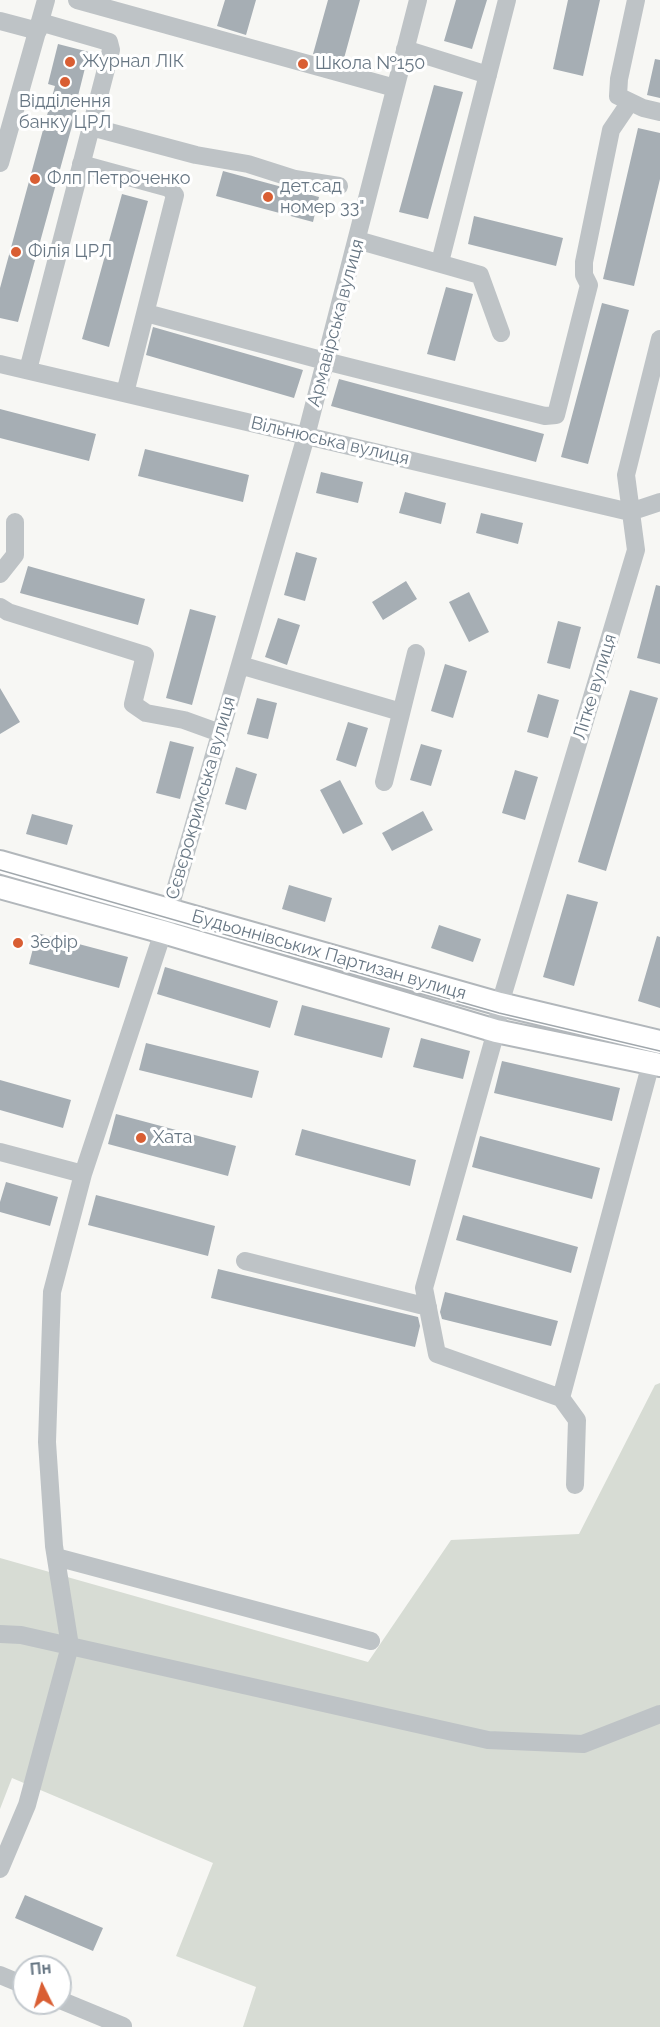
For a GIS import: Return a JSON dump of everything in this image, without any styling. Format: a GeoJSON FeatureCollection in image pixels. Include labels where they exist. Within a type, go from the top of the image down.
{"type":"FeatureCollection","features":[{"type":"Feature","properties":{"kind":"main road","name":"Будьоннівських Партизан вулиця"},"geometry":{"type":"LineString","coordinates":[[0,862],[500,1004],[660,1042]]}},
{"type":"Feature","properties":{"kind":"main road","name":"Будьоннівських Партизан вулиця"},"geometry":{"type":"LineString","coordinates":[[0,887],[164,932],[496,1030],[656,1064]]}},
{"type":"Feature","properties":{"kind":"street"},"geometry":{"type":"LineString","coordinates":[[0,163],[46,0]]}},
{"type":"Feature","properties":{"kind":"street"},"geometry":{"type":"LineString","coordinates":[[77,0],[395,88]]}},
{"type":"Feature","properties":{"kind":"street","name":"Армавірська вулиця"},"geometry":{"type":"LineString","coordinates":[[306,436],[418,0]]}},
{"type":"Feature","properties":{"kind":"street"},"geometry":{"type":"LineString","coordinates":[[440,262],[507,0]]}},
{"type":"Feature","properties":{"kind":"street"},"geometry":{"type":"LineString","coordinates":[[636,0],[619,79],[618,96],[643,108],[660,112]]}},
{"type":"Feature","properties":{"kind":"street"},"geometry":{"type":"LineString","coordinates":[[0,21],[109,42],[111,50],[28,370]]}},
{"type":"Feature","properties":{"kind":"street"},"geometry":{"type":"LineString","coordinates":[[405,50],[488,75]]}},
{"type":"Feature","properties":{"kind":"street"},"geometry":{"type":"LineString","coordinates":[[146,313],[545,416],[556,415],[589,285],[584,275],[584,262],[611,130],[630,102]]}},
{"type":"Feature","properties":{"kind":"street"},"geometry":{"type":"LineString","coordinates":[[91,127],[196,155],[248,164],[296,179],[339,186]]}},
{"type":"Feature","properties":{"kind":"street"},"geometry":{"type":"LineString","coordinates":[[81,164],[169,188],[175,195],[125,393]]}},
{"type":"Feature","properties":{"kind":"street"},"geometry":{"type":"LineString","coordinates":[[357,240],[480,274],[501,333]]}},
{"type":"Feature","properties":{"kind":"street","name":"Літке вулиця"},"geometry":{"type":"LineString","coordinates":[[561,1398],[437,1354],[424,1288],[496,1030],[500,1004],[636,550],[626,475],[660,339]]}},
{"type":"Feature","properties":{"kind":"street","name":"Вільнюська вулиця"},"geometry":{"type":"LineString","coordinates":[[0,363],[630,512]]}},
{"type":"Feature","properties":{"kind":"street","name":"Сєвєрокримська вулиця"},"geometry":{"type":"LineString","coordinates":[[70,1646],[56,1557],[47,1442],[52,1292],[83,1174],[164,932],[306,436]]}},
{"type":"Feature","properties":{"kind":"street"},"geometry":{"type":"LineString","coordinates":[[630,512],[660,502]]}},
{"type":"Feature","properties":{"kind":"street"},"geometry":{"type":"LineString","coordinates":[[0,574],[15,555],[15,522]]}},
{"type":"Feature","properties":{"kind":"street"},"geometry":{"type":"LineString","coordinates":[[0,607],[8,612],[145,655],[134,704],[146,713],[184,720],[220,733]]}},
{"type":"Feature","properties":{"kind":"street"},"geometry":{"type":"LineString","coordinates":[[384,782],[416,653]]}},
{"type":"Feature","properties":{"kind":"street"},"geometry":{"type":"LineString","coordinates":[[240,665],[401,712]]}},
{"type":"Feature","properties":{"kind":"street"},"geometry":{"type":"LineString","coordinates":[[575,1485],[578,1420],[561,1398],[656,1064]]}},
{"type":"Feature","properties":{"kind":"street"},"geometry":{"type":"LineString","coordinates":[[0,1152],[83,1174]]}},
{"type":"Feature","properties":{"kind":"street"},"geometry":{"type":"LineString","coordinates":[[245,1261],[428,1307]]}},
{"type":"Feature","properties":{"kind":"street"},"geometry":{"type":"LineString","coordinates":[[56,1557],[371,1641]]}},
{"type":"Feature","properties":{"kind":"street"},"geometry":{"type":"LineString","coordinates":[[0,1634],[21,1635],[488,1740],[584,1744],[660,1714]]}},
{"type":"Feature","properties":{"kind":"street"},"geometry":{"type":"LineString","coordinates":[[0,1869],[27,1805],[70,1646]]}},
{"type":"Feature","properties":{"kind":"street"},"geometry":{"type":"LineString","coordinates":[[72,2005],[123,2026]]}},
{"type":"Feature","properties":{"kind":"shaded area"},"geometry":{"type":"Polygon","coordinates":[[[660,1383],[660,2027],[243,2027],[256,1987],[176,1956],[213,1863],[12,1778],[0,1809],[0,1558],[368,1662],[451,1540],[579,1534],[655,1385],[660,1383]]]}},
{"type":"Feature","properties":{"kind":"building"},"geometry":{"type":"Polygon","coordinates":[[[225,0],[256,0],[246,35],[217,26],[225,0]]]}},
{"type":"Feature","properties":{"kind":"building"},"geometry":{"type":"Polygon","coordinates":[[[328,0],[360,0],[343,62],[313,54],[328,0]]]}},
{"type":"Feature","properties":{"kind":"building"},"geometry":{"type":"Polygon","coordinates":[[[456,0],[487,0],[472,49],[444,41],[456,0]]]}},
{"type":"Feature","properties":{"kind":"building"},"geometry":{"type":"Polygon","coordinates":[[[568,0],[600,0],[583,76],[553,69],[568,0]]]}},
{"type":"Feature","properties":{"kind":"building"},"geometry":{"type":"Polygon","coordinates":[[[58,44],[89,52],[76,104],[78,104],[18,322],[0,318],[0,288],[55,86],[48,84],[58,44]]]}},
{"type":"Feature","properties":{"kind":"building"},"geometry":{"type":"Polygon","coordinates":[[[655,59],[660,60],[660,98],[647,95],[655,59]]]}},
{"type":"Feature","properties":{"kind":"building"},"geometry":{"type":"Polygon","coordinates":[[[434,85],[463,92],[428,219],[399,212],[434,85]]]}},
{"type":"Feature","properties":{"kind":"building"},"geometry":{"type":"Polygon","coordinates":[[[638,128],[660,133],[660,179],[634,286],[603,279],[638,128]]]}},
{"type":"Feature","properties":{"kind":"building","name":"дет.сад номер 33\""},"geometry":{"type":"Polygon","coordinates":[[[223,171],[319,197],[313,222],[216,196],[223,171]]]}},
{"type":"Feature","properties":{"kind":"building"},"geometry":{"type":"Polygon","coordinates":[[[122,194],[148,201],[109,347],[82,339],[122,194]]]}},
{"type":"Feature","properties":{"kind":"building"},"geometry":{"type":"Polygon","coordinates":[[[474,216],[563,238],[556,266],[468,244],[474,216]]]}},
{"type":"Feature","properties":{"kind":"building"},"geometry":{"type":"Polygon","coordinates":[[[446,287],[473,294],[455,361],[427,354],[446,287]]]}},
{"type":"Feature","properties":{"kind":"building"},"geometry":{"type":"Polygon","coordinates":[[[602,303],[629,310],[588,464],[561,457],[602,303]]]}},
{"type":"Feature","properties":{"kind":"building"},"geometry":{"type":"Polygon","coordinates":[[[153,327],[303,370],[294,398],[146,355],[153,327]]]}},
{"type":"Feature","properties":{"kind":"building"},"geometry":{"type":"Polygon","coordinates":[[[339,379],[544,434],[536,462],[331,406],[339,379]]]}},
{"type":"Feature","properties":{"kind":"building"},"geometry":{"type":"Polygon","coordinates":[[[0,409],[96,434],[89,461],[0,438],[0,409]]]}},
{"type":"Feature","properties":{"kind":"building"},"geometry":{"type":"Polygon","coordinates":[[[145,449],[249,475],[243,502],[138,476],[145,449]]]}},
{"type":"Feature","properties":{"kind":"building"},"geometry":{"type":"Polygon","coordinates":[[[321,472],[363,482],[358,503],[316,493],[321,472]]]}},
{"type":"Feature","properties":{"kind":"building"},"geometry":{"type":"Polygon","coordinates":[[[405,492],[446,503],[441,524],[399,513],[405,492]]]}},
{"type":"Feature","properties":{"kind":"building"},"geometry":{"type":"Polygon","coordinates":[[[481,513],[523,523],[518,544],[476,533],[481,513]]]}},
{"type":"Feature","properties":{"kind":"building"},"geometry":{"type":"Polygon","coordinates":[[[296,552],[317,558],[305,601],[284,595],[296,552]]]}},
{"type":"Feature","properties":{"kind":"building"},"geometry":{"type":"Polygon","coordinates":[[[28,566],[145,599],[138,625],[20,593],[28,566]]]}},
{"type":"Feature","properties":{"kind":"building"},"geometry":{"type":"Polygon","coordinates":[[[406,581],[417,599],[383,620],[372,602],[406,581]]]}},
{"type":"Feature","properties":{"kind":"building"},"geometry":{"type":"Polygon","coordinates":[[[656,585],[660,586],[660,664],[637,658],[656,585]]]}},
{"type":"Feature","properties":{"kind":"building"},"geometry":{"type":"Polygon","coordinates":[[[469,592],[489,632],[469,642],[449,602],[469,592]]]}},
{"type":"Feature","properties":{"kind":"building"},"geometry":{"type":"Polygon","coordinates":[[[190,609],[216,616],[192,705],[166,698],[190,609]]]}},
{"type":"Feature","properties":{"kind":"building"},"geometry":{"type":"Polygon","coordinates":[[[278,618],[300,625],[287,665],[265,657],[278,618]]]}},
{"type":"Feature","properties":{"kind":"building"},"geometry":{"type":"Polygon","coordinates":[[[558,621],[581,627],[570,669],[547,663],[558,621]]]}},
{"type":"Feature","properties":{"kind":"building"},"geometry":{"type":"Polygon","coordinates":[[[445,664],[467,671],[453,718],[431,711],[445,664]]]}},
{"type":"Feature","properties":{"kind":"building"},"geometry":{"type":"Polygon","coordinates":[[[0,688],[20,722],[0,734],[0,688]]]}},
{"type":"Feature","properties":{"kind":"building"},"geometry":{"type":"Polygon","coordinates":[[[630,690],[658,698],[606,871],[578,862],[630,690]]]}},
{"type":"Feature","properties":{"kind":"building"},"geometry":{"type":"Polygon","coordinates":[[[538,694],[559,700],[548,738],[527,732],[538,694]]]}},
{"type":"Feature","properties":{"kind":"building"},"geometry":{"type":"Polygon","coordinates":[[[257,698],[277,703],[268,739],[247,734],[257,698]]]}},
{"type":"Feature","properties":{"kind":"building"},"geometry":{"type":"Polygon","coordinates":[[[348,722],[368,728],[356,767],[336,760],[348,722]]]}},
{"type":"Feature","properties":{"kind":"building"},"geometry":{"type":"Polygon","coordinates":[[[170,741],[194,747],[180,799],[156,793],[170,741]]]}},
{"type":"Feature","properties":{"kind":"building"},"geometry":{"type":"Polygon","coordinates":[[[421,744],[442,750],[431,786],[410,780],[421,744]]]}},
{"type":"Feature","properties":{"kind":"building"},"geometry":{"type":"Polygon","coordinates":[[[236,767],[257,774],[246,810],[225,804],[236,767]]]}},
{"type":"Feature","properties":{"kind":"building"},"geometry":{"type":"Polygon","coordinates":[[[515,770],[538,777],[525,820],[502,813],[515,770]]]}},
{"type":"Feature","properties":{"kind":"building"},"geometry":{"type":"Polygon","coordinates":[[[340,780],[363,824],[343,834],[320,790],[340,780]]]}},
{"type":"Feature","properties":{"kind":"building"},"geometry":{"type":"Polygon","coordinates":[[[423,811],[433,830],[392,851],[382,833],[423,811]]]}},
{"type":"Feature","properties":{"kind":"building"},"geometry":{"type":"Polygon","coordinates":[[[32,814],[73,825],[67,845],[26,834],[32,814]]]}},
{"type":"Feature","properties":{"kind":"building"},"geometry":{"type":"Polygon","coordinates":[[[289,885],[332,898],[325,922],[282,909],[289,885]]]}},
{"type":"Feature","properties":{"kind":"building"},"geometry":{"type":"Polygon","coordinates":[[[567,894],[598,902],[574,986],[543,977],[567,894]]]}},
{"type":"Feature","properties":{"kind":"building"},"geometry":{"type":"Polygon","coordinates":[[[439,925],[481,939],[473,962],[431,948],[439,925]]]}},
{"type":"Feature","properties":{"kind":"building"},"geometry":{"type":"Polygon","coordinates":[[[37,933],[128,957],[119,988],[29,964],[37,933]]]}},
{"type":"Feature","properties":{"kind":"building"},"geometry":{"type":"Polygon","coordinates":[[[657,936],[660,937],[660,1008],[638,1001],[657,936]]]}},
{"type":"Feature","properties":{"kind":"building"},"geometry":{"type":"Polygon","coordinates":[[[165,967],[278,1001],[270,1028],[157,994],[165,967]]]}},
{"type":"Feature","properties":{"kind":"building"},"geometry":{"type":"Polygon","coordinates":[[[302,1005],[390,1028],[382,1058],[294,1035],[302,1005]]]}},
{"type":"Feature","properties":{"kind":"building"},"geometry":{"type":"Polygon","coordinates":[[[421,1038],[470,1051],[463,1079],[413,1067],[421,1038]]]}},
{"type":"Feature","properties":{"kind":"building"},"geometry":{"type":"Polygon","coordinates":[[[146,1043],[259,1071],[252,1098],[139,1070],[146,1043]]]}},
{"type":"Feature","properties":{"kind":"building"},"geometry":{"type":"Polygon","coordinates":[[[502,1061],[620,1088],[612,1121],[494,1093],[502,1061]]]}},
{"type":"Feature","properties":{"kind":"building"},"geometry":{"type":"Polygon","coordinates":[[[0,1080],[71,1100],[63,1128],[0,1110],[0,1080]]]}},
{"type":"Feature","properties":{"kind":"building"},"geometry":{"type":"Polygon","coordinates":[[[116,1114],[236,1146],[228,1176],[108,1144],[116,1114]]]}},
{"type":"Feature","properties":{"kind":"building"},"geometry":{"type":"Polygon","coordinates":[[[302,1129],[416,1160],[410,1186],[295,1155],[302,1129]]]}},
{"type":"Feature","properties":{"kind":"building"},"geometry":{"type":"Polygon","coordinates":[[[480,1136],[600,1168],[592,1199],[472,1167],[480,1136]]]}},
{"type":"Feature","properties":{"kind":"building"},"geometry":{"type":"Polygon","coordinates":[[[6,1182],[58,1197],[50,1226],[0,1212],[0,1202],[6,1182]]]}},
{"type":"Feature","properties":{"kind":"building"},"geometry":{"type":"Polygon","coordinates":[[[96,1195],[215,1226],[208,1256],[88,1225],[96,1195]]]}},
{"type":"Feature","properties":{"kind":"building"},"geometry":{"type":"Polygon","coordinates":[[[463,1215],[578,1247],[571,1273],[456,1240],[463,1215]]]}},
{"type":"Feature","properties":{"kind":"building"},"geometry":{"type":"Polygon","coordinates":[[[218,1269],[418,1317],[420,1326],[415,1347],[211,1298],[218,1269]]]}},
{"type":"Feature","properties":{"kind":"building"},"geometry":{"type":"Polygon","coordinates":[[[445,1292],[558,1321],[551,1346],[442,1319],[440,1312],[445,1292]]]}},
{"type":"Feature","properties":{"kind":"building"},"geometry":{"type":"Polygon","coordinates":[[[25,1895],[103,1928],[93,1951],[15,1918],[25,1895]]]}},
{"type":"Feature","properties":{"kind":"tram line"},"geometry":{"type":"LineString","coordinates":[[0,870],[499,1013],[660,1051]]}},
{"type":"Feature","properties":{"kind":"place","name":"Журнал ЛІК"},"geometry":{"type":"Point","coordinates":[70,62]}},
{"type":"Feature","properties":{"kind":"place","name":"Школа №150"},"geometry":{"type":"Point","coordinates":[303,64]}},
{"type":"Feature","properties":{"kind":"place","name":"Відділення банку ЦРЛ"},"geometry":{"type":"Point","coordinates":[65,82]}},
{"type":"Feature","properties":{"kind":"place","name":"Флп Петроченко"},"geometry":{"type":"Point","coordinates":[35,179]}},
{"type":"Feature","properties":{"kind":"place","name":"дет.сад номер 33\""},"geometry":{"type":"Point","coordinates":[268,197]}},
{"type":"Feature","properties":{"kind":"place","name":"Філія ЦРЛ"},"geometry":{"type":"Point","coordinates":[16,252]}},
{"type":"Feature","properties":{"kind":"place","name":"Зефір"},"geometry":{"type":"Point","coordinates":[18,943]}},
{"type":"Feature","properties":{"kind":"place","name":"Хата"},"geometry":{"type":"Point","coordinates":[141,1138]}}]}
